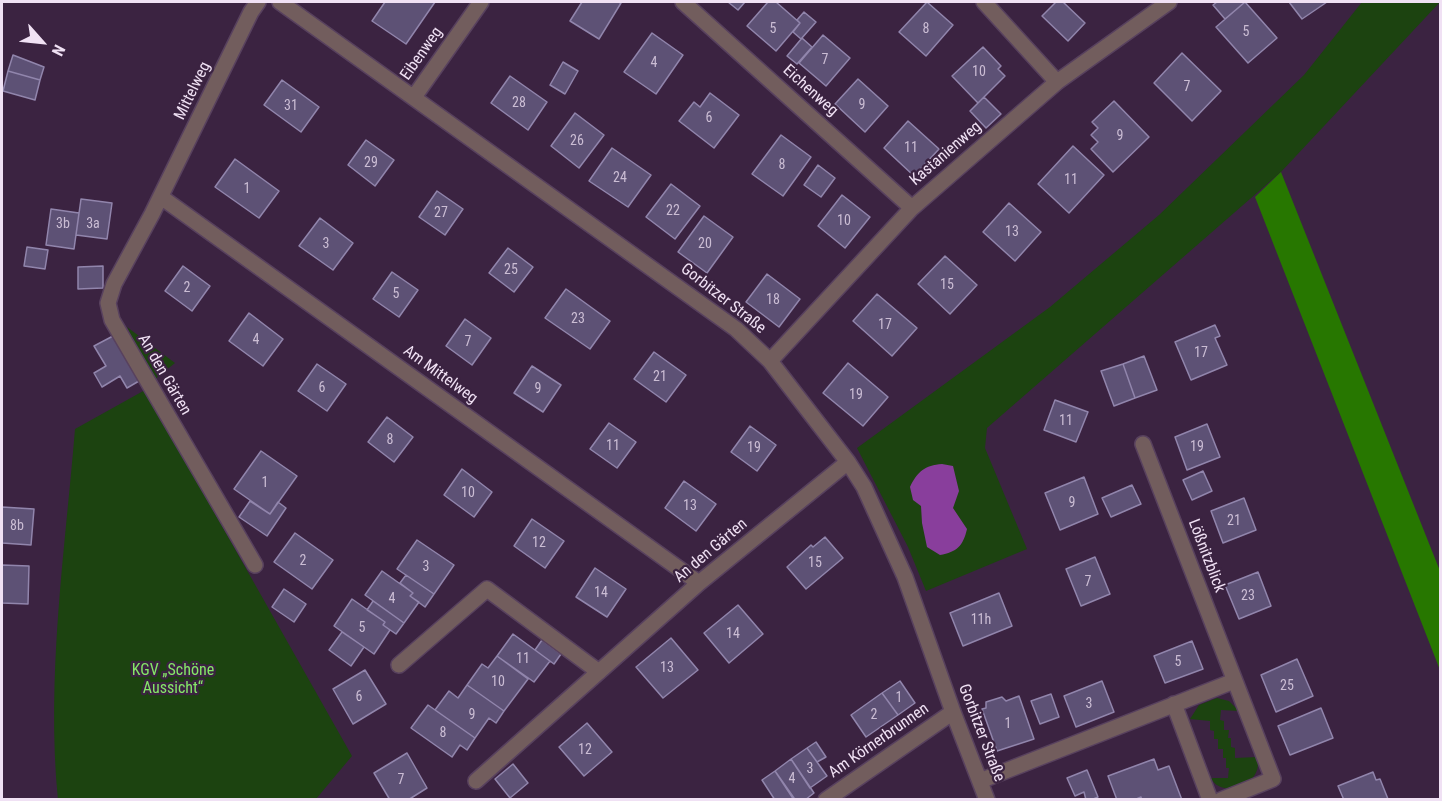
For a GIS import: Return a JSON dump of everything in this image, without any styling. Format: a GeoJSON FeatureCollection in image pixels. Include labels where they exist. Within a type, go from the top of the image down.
{"type":"FeatureCollection","features":[{"type":"Feature","properties":{"kind":"street","name":"Mittelweg"},"geometry":{"type":"LineString","coordinates":[[161,197],[246,22],[258,2]]}},
{"type":"Feature","properties":{"kind":"street","name":"Gorbitzer Straße"},"geometry":{"type":"LineString","coordinates":[[280,2],[736,328],[770,361],[848,462],[864,487],[905,577],[987,800]]}},
{"type":"Feature","properties":{"kind":"street","name":"Eibenweg"},"geometry":{"type":"LineString","coordinates":[[414,97],[481,2]]}},
{"type":"Feature","properties":{"kind":"street","name":"Eichenweg"},"geometry":{"type":"LineString","coordinates":[[683,2],[912,208]]}},
{"type":"Feature","properties":{"kind":"street"},"geometry":{"type":"LineString","coordinates":[[984,2],[1057,82]]}},
{"type":"Feature","properties":{"kind":"street","name":"Kastanienweg"},"geometry":{"type":"LineString","coordinates":[[770,361],[912,208],[1057,82],[1169,2]]}},
{"type":"Feature","properties":{"kind":"street","name":"An den Gärten"},"geometry":{"type":"LineString","coordinates":[[161,197],[114,284],[108,303],[112,320],[255,565]]}},
{"type":"Feature","properties":{"kind":"street","name":"Am Mittelweg"},"geometry":{"type":"LineString","coordinates":[[161,197],[699,583]]}},
{"type":"Feature","properties":{"kind":"street","name":"Lößnitzblick"},"geometry":{"type":"LineString","coordinates":[[1143,444],[1273,779],[1221,800]]}},
{"type":"Feature","properties":{"kind":"street","name":"An den Gärten"},"geometry":{"type":"LineString","coordinates":[[476,781],[699,583],[848,462]]}},
{"type":"Feature","properties":{"kind":"street"},"geometry":{"type":"LineString","coordinates":[[399,665],[486,590],[599,672]]}},
{"type":"Feature","properties":{"kind":"street"},"geometry":{"type":"LineString","coordinates":[[980,782],[1234,681]]}},
{"type":"Feature","properties":{"kind":"street"},"geometry":{"type":"LineString","coordinates":[[1174,704],[1210,800]]}},
{"type":"Feature","properties":{"kind":"street","name":"Am Körnerbrunnen"},"geometry":{"type":"LineString","coordinates":[[826,800],[953,712]]}},
{"type":"Feature","properties":{"kind":"green space"},"geometry":{"type":"Polygon","coordinates":[[[1362,2],[1440,2],[1281,172],[987,428],[985,448],[1027,549],[926,591],[908,547],[857,448],[1050,307],[1159,215],[1304,75],[1362,2]]]}},
{"type":"Feature","properties":{"kind":"green space"},"geometry":{"type":"Polygon","coordinates":[[[1281,172],[1440,571],[1440,670],[1255,197],[1281,172]]]}},
{"type":"Feature","properties":{"kind":"green space"},"geometry":{"type":"Polygon","coordinates":[[[127,327],[175,363],[154,380],[127,327]]]}},
{"type":"Feature","properties":{"kind":"green space","name":"KGV „Schöne Aussicht“"},"geometry":{"type":"Polygon","coordinates":[[[145,390],[352,756],[316,799],[58,800],[54,707],[55,660],[75,429],[145,390]]]}},
{"type":"Feature","properties":{"kind":"green space"},"geometry":{"type":"Polygon","coordinates":[[[1217,698],[1229,701],[1239,711],[1221,710],[1220,720],[1224,721],[1224,730],[1229,730],[1228,738],[1231,738],[1231,747],[1235,748],[1235,758],[1257,757],[1258,767],[1254,775],[1248,782],[1232,788],[1223,788],[1211,778],[1228,778],[1229,768],[1226,768],[1223,749],[1218,749],[1218,739],[1214,739],[1214,731],[1210,730],[1210,721],[1190,719],[1199,705],[1217,698]]]}},
{"type":"Feature","properties":{"kind":"shaded area"},"geometry":{"type":"Polygon","coordinates":[[[942,464],[953,466],[959,491],[953,508],[967,529],[958,547],[940,555],[927,547],[921,506],[913,500],[910,487],[922,470],[942,464]]]}},
{"type":"Feature","properties":{"kind":"building"},"geometry":{"type":"Polygon","coordinates":[[[385,2],[435,2],[406,44],[372,21],[385,2]]]}},
{"type":"Feature","properties":{"kind":"building"},"geometry":{"type":"Polygon","coordinates":[[[582,2],[621,3],[599,39],[570,21],[582,2]]]}},
{"type":"Feature","properties":{"kind":"building"},"geometry":{"type":"Polygon","coordinates":[[[728,2],[745,2],[738,10],[728,2]]]}},
{"type":"Feature","properties":{"kind":"building"},"geometry":{"type":"Polygon","coordinates":[[[768,2],[776,2],[800,23],[776,51],[747,26],[768,2]]]}},
{"type":"Feature","properties":{"kind":"building"},"geometry":{"type":"Polygon","coordinates":[[[927,2],[953,25],[926,56],[899,32],[927,2]]]}},
{"type":"Feature","properties":{"kind":"building"},"geometry":{"type":"Polygon","coordinates":[[[1056,2],[1063,2],[1085,23],[1068,41],[1042,16],[1056,2]]]}},
{"type":"Feature","properties":{"kind":"building"},"geometry":{"type":"Polygon","coordinates":[[[1217,2],[1245,2],[1225,19],[1213,5],[1217,2]]]}},
{"type":"Feature","properties":{"kind":"building"},"geometry":{"type":"Polygon","coordinates":[[[1245,2],[1277,38],[1248,63],[1216,27],[1245,2]]]}},
{"type":"Feature","properties":{"kind":"building"},"geometry":{"type":"Polygon","coordinates":[[[1289,2],[1327,2],[1302,19],[1289,2]]]}},
{"type":"Feature","properties":{"kind":"building"},"geometry":{"type":"Polygon","coordinates":[[[804,12],[816,22],[801,39],[793,32],[800,23],[797,20],[804,12]]]}},
{"type":"Feature","properties":{"kind":"building"},"geometry":{"type":"Polygon","coordinates":[[[652,33],[683,55],[656,94],[624,72],[652,33]]]}},
{"type":"Feature","properties":{"kind":"building"},"geometry":{"type":"Polygon","coordinates":[[[823,35],[850,58],[826,86],[799,63],[823,35]]]}},
{"type":"Feature","properties":{"kind":"building"},"geometry":{"type":"Polygon","coordinates":[[[802,38],[812,47],[797,64],[787,56],[802,38]]]}},
{"type":"Feature","properties":{"kind":"building"},"geometry":{"type":"Polygon","coordinates":[[[983,47],[1001,66],[998,69],[1005,76],[978,103],[952,76],[983,47]]]}},
{"type":"Feature","properties":{"kind":"building"},"geometry":{"type":"Polygon","coordinates":[[[1182,53],[1221,91],[1192,121],[1154,83],[1182,53]]]}},
{"type":"Feature","properties":{"kind":"building"},"geometry":{"type":"Polygon","coordinates":[[[13,55],[44,67],[40,80],[8,71],[13,55]]]}},
{"type":"Feature","properties":{"kind":"building"},"geometry":{"type":"Polygon","coordinates":[[[563,62],[578,71],[565,94],[550,85],[563,62]]]}},
{"type":"Feature","properties":{"kind":"building"},"geometry":{"type":"Polygon","coordinates":[[[8,71],[40,80],[35,100],[3,91],[8,71]]]}},
{"type":"Feature","properties":{"kind":"building"},"geometry":{"type":"Polygon","coordinates":[[[510,76],[547,102],[528,130],[491,103],[510,76]]]}},
{"type":"Feature","properties":{"kind":"building"},"geometry":{"type":"Polygon","coordinates":[[[858,79],[888,106],[865,132],[835,104],[858,79]]]}},
{"type":"Feature","properties":{"kind":"building"},"geometry":{"type":"Polygon","coordinates":[[[282,80],[319,107],[301,132],[264,105],[282,80]]]}},
{"type":"Feature","properties":{"kind":"building"},"geometry":{"type":"Polygon","coordinates":[[[710,93],[739,115],[714,148],[679,121],[694,102],[700,107],[710,93]]]}},
{"type":"Feature","properties":{"kind":"building"},"geometry":{"type":"Polygon","coordinates":[[[984,97],[1001,114],[986,128],[970,111],[984,97]]]}},
{"type":"Feature","properties":{"kind":"building"},"geometry":{"type":"Polygon","coordinates":[[[1114,101],[1149,137],[1113,172],[1091,149],[1098,142],[1091,135],[1098,128],[1092,122],[1114,101]]]}},
{"type":"Feature","properties":{"kind":"building"},"geometry":{"type":"Polygon","coordinates":[[[575,113],[604,135],[579,168],[551,146],[575,113]]]}},
{"type":"Feature","properties":{"kind":"building"},"geometry":{"type":"Polygon","coordinates":[[[908,121],[939,149],[914,176],[884,148],[908,121]]]}},
{"type":"Feature","properties":{"kind":"building"},"geometry":{"type":"Polygon","coordinates":[[[781,135],[811,157],[783,196],[752,174],[781,135]]]}},
{"type":"Feature","properties":{"kind":"building"},"geometry":{"type":"Polygon","coordinates":[[[366,140],[394,160],[375,186],[348,165],[366,140]]]}},
{"type":"Feature","properties":{"kind":"building"},"geometry":{"type":"Polygon","coordinates":[[[1073,146],[1104,175],[1069,213],[1038,184],[1073,146]]]}},
{"type":"Feature","properties":{"kind":"building"},"geometry":{"type":"Polygon","coordinates":[[[612,148],[651,175],[628,207],[589,181],[612,148]]]}},
{"type":"Feature","properties":{"kind":"building"},"geometry":{"type":"Polygon","coordinates":[[[235,159],[279,191],[259,218],[215,187],[235,159]]]}},
{"type":"Feature","properties":{"kind":"building"},"geometry":{"type":"Polygon","coordinates":[[[818,165],[835,178],[821,197],[804,185],[818,165]]]}},
{"type":"Feature","properties":{"kind":"building"},"geometry":{"type":"Polygon","coordinates":[[[671,184],[700,206],[675,239],[646,217],[671,184]]]}},
{"type":"Feature","properties":{"kind":"building"},"geometry":{"type":"Polygon","coordinates":[[[437,191],[463,209],[445,235],[419,217],[437,191]]]}},
{"type":"Feature","properties":{"kind":"building"},"geometry":{"type":"Polygon","coordinates":[[[842,195],[870,217],[845,248],[818,226],[842,195]]]}},
{"type":"Feature","properties":{"kind":"building"},"geometry":{"type":"Polygon","coordinates":[[[81,199],[112,203],[107,239],[76,235],[81,199]]]}},
{"type":"Feature","properties":{"kind":"building"},"geometry":{"type":"Polygon","coordinates":[[[1009,203],[1041,232],[1015,261],[983,232],[1009,203]]]}},
{"type":"Feature","properties":{"kind":"building"},"geometry":{"type":"Polygon","coordinates":[[[51,209],[79,213],[74,249],[46,245],[51,209]]]}},
{"type":"Feature","properties":{"kind":"building"},"geometry":{"type":"Polygon","coordinates":[[[704,216],[733,237],[707,273],[678,252],[704,216]]]}},
{"type":"Feature","properties":{"kind":"building"},"geometry":{"type":"Polygon","coordinates":[[[320,218],[353,243],[333,270],[299,246],[320,218]]]}},
{"type":"Feature","properties":{"kind":"building"},"geometry":{"type":"Polygon","coordinates":[[[27,247],[48,250],[45,269],[24,266],[27,247]]]}},
{"type":"Feature","properties":{"kind":"building"},"geometry":{"type":"Polygon","coordinates":[[[508,248],[533,267],[514,292],[489,273],[508,248]]]}},
{"type":"Feature","properties":{"kind":"building"},"geometry":{"type":"Polygon","coordinates":[[[945,256],[977,285],[950,314],[918,284],[945,256]]]}},
{"type":"Feature","properties":{"kind":"building"},"geometry":{"type":"Polygon","coordinates":[[[103,266],[103,288],[78,289],[78,267],[103,266]]]}},
{"type":"Feature","properties":{"kind":"building"},"geometry":{"type":"Polygon","coordinates":[[[183,266],[210,286],[192,311],[165,291],[183,266]]]}},
{"type":"Feature","properties":{"kind":"building"},"geometry":{"type":"Polygon","coordinates":[[[392,272],[418,290],[399,317],[373,299],[392,272]]]}},
{"type":"Feature","properties":{"kind":"building"},"geometry":{"type":"Polygon","coordinates":[[[767,274],[800,299],[779,327],[746,302],[767,274]]]}},
{"type":"Feature","properties":{"kind":"building"},"geometry":{"type":"Polygon","coordinates":[[[566,289],[610,321],[590,349],[545,318],[566,289]]]}},
{"type":"Feature","properties":{"kind":"building"},"geometry":{"type":"Polygon","coordinates":[[[877,294],[917,328],[892,356],[853,321],[877,294]]]}},
{"type":"Feature","properties":{"kind":"building"},"geometry":{"type":"Polygon","coordinates":[[[249,313],[283,339],[263,366],[229,341],[249,313]]]}},
{"type":"Feature","properties":{"kind":"building"},"geometry":{"type":"Polygon","coordinates":[[[465,319],[491,338],[472,365],[446,346],[465,319]]]}},
{"type":"Feature","properties":{"kind":"building"},"geometry":{"type":"Polygon","coordinates":[[[1215,325],[1220,336],[1215,338],[1227,365],[1191,380],[1175,342],[1215,325]]]}},
{"type":"Feature","properties":{"kind":"building"},"geometry":{"type":"Polygon","coordinates":[[[113,336],[139,381],[127,388],[120,376],[102,387],[94,373],[106,366],[94,346],[113,336]]]}},
{"type":"Feature","properties":{"kind":"building"},"geometry":{"type":"Polygon","coordinates":[[[654,352],[686,375],[666,402],[634,379],[654,352]]]}},
{"type":"Feature","properties":{"kind":"building"},"geometry":{"type":"Polygon","coordinates":[[[1144,356],[1157,390],[1135,398],[1123,364],[1144,356]]]}},
{"type":"Feature","properties":{"kind":"building"},"geometry":{"type":"Polygon","coordinates":[[[848,363],[888,397],[863,426],[823,393],[848,363]]]}},
{"type":"Feature","properties":{"kind":"building"},"geometry":{"type":"Polygon","coordinates":[[[317,364],[346,384],[327,411],[298,391],[317,364]]]}},
{"type":"Feature","properties":{"kind":"building"},"geometry":{"type":"Polygon","coordinates":[[[1123,364],[1135,398],[1114,406],[1101,371],[1123,364]]]}},
{"type":"Feature","properties":{"kind":"building"},"geometry":{"type":"Polygon","coordinates":[[[532,366],[561,385],[543,412],[514,393],[532,366]]]}},
{"type":"Feature","properties":{"kind":"building"},"geometry":{"type":"Polygon","coordinates":[[[1055,400],[1088,412],[1076,442],[1044,430],[1055,400]]]}},
{"type":"Feature","properties":{"kind":"building"},"geometry":{"type":"Polygon","coordinates":[[[387,417],[413,437],[394,462],[368,442],[387,417]]]}},
{"type":"Feature","properties":{"kind":"building"},"geometry":{"type":"Polygon","coordinates":[[[609,423],[636,442],[617,468],[590,449],[609,423]]]}},
{"type":"Feature","properties":{"kind":"building"},"geometry":{"type":"Polygon","coordinates":[[[1207,424],[1220,457],[1187,470],[1175,437],[1207,424]]]}},
{"type":"Feature","properties":{"kind":"building"},"geometry":{"type":"Polygon","coordinates":[[[750,426],[776,445],[757,471],[731,452],[750,426]]]}},
{"type":"Feature","properties":{"kind":"building"},"geometry":{"type":"Polygon","coordinates":[[[261,451],[297,476],[270,514],[234,489],[261,451]]]}},
{"type":"Feature","properties":{"kind":"building"},"geometry":{"type":"Polygon","coordinates":[[[462,469],[492,492],[474,517],[444,495],[462,469]]]}},
{"type":"Feature","properties":{"kind":"building"},"geometry":{"type":"Polygon","coordinates":[[[1203,471],[1212,491],[1192,500],[1183,480],[1203,471]]]}},
{"type":"Feature","properties":{"kind":"building"},"geometry":{"type":"Polygon","coordinates":[[[1084,477],[1098,514],[1060,530],[1045,493],[1084,477]]]}},
{"type":"Feature","properties":{"kind":"building"},"geometry":{"type":"Polygon","coordinates":[[[684,481],[716,504],[696,531],[665,508],[684,481]]]}},
{"type":"Feature","properties":{"kind":"building"},"geometry":{"type":"Polygon","coordinates":[[[1132,485],[1141,504],[1111,517],[1102,498],[1132,485]]]}},
{"type":"Feature","properties":{"kind":"building"},"geometry":{"type":"Polygon","coordinates":[[[1244,498],[1256,530],[1223,543],[1211,511],[1244,498]]]}},
{"type":"Feature","properties":{"kind":"building"},"geometry":{"type":"Polygon","coordinates":[[[250,501],[270,514],[278,502],[286,508],[267,536],[239,517],[250,501]]]}},
{"type":"Feature","properties":{"kind":"building"},"geometry":{"type":"Polygon","coordinates":[[[2,507],[34,509],[31,545],[2,543],[2,507]]]}},
{"type":"Feature","properties":{"kind":"building"},"geometry":{"type":"Polygon","coordinates":[[[532,519],[564,541],[545,568],[514,546],[532,519]]]}},
{"type":"Feature","properties":{"kind":"building"},"geometry":{"type":"Polygon","coordinates":[[[295,533],[333,560],[312,589],[274,562],[295,533]]]}},
{"type":"Feature","properties":{"kind":"building"},"geometry":{"type":"Polygon","coordinates":[[[825,537],[843,558],[806,589],[787,567],[811,545],[813,547],[825,537]]]}},
{"type":"Feature","properties":{"kind":"building"},"geometry":{"type":"Polygon","coordinates":[[[417,540],[454,565],[434,594],[397,569],[417,540]]]}},
{"type":"Feature","properties":{"kind":"building"},"geometry":{"type":"Polygon","coordinates":[[[1095,557],[1110,594],[1081,606],[1066,569],[1095,557]]]}},
{"type":"Feature","properties":{"kind":"building"},"geometry":{"type":"Polygon","coordinates":[[[2,565],[29,566],[28,604],[2,603],[2,565]]]}},
{"type":"Feature","properties":{"kind":"building"},"geometry":{"type":"Polygon","coordinates":[[[595,568],[626,589],[607,617],[576,597],[595,568]]]}},
{"type":"Feature","properties":{"kind":"building"},"geometry":{"type":"Polygon","coordinates":[[[382,571],[413,593],[410,596],[419,602],[404,623],[365,595],[382,571]]]}},
{"type":"Feature","properties":{"kind":"building"},"geometry":{"type":"Polygon","coordinates":[[[1258,572],[1271,606],[1239,619],[1225,585],[1258,572]]]}},
{"type":"Feature","properties":{"kind":"building"},"geometry":{"type":"Polygon","coordinates":[[[406,575],[434,594],[425,607],[410,596],[413,593],[400,583],[406,575]]]}},
{"type":"Feature","properties":{"kind":"building"},"geometry":{"type":"Polygon","coordinates":[[[284,589],[306,604],[294,622],[272,607],[284,589]]]}},
{"type":"Feature","properties":{"kind":"building"},"geometry":{"type":"Polygon","coordinates":[[[999,593],[1012,626],[963,646],[950,613],[999,593]]]}},
{"type":"Feature","properties":{"kind":"building"},"geometry":{"type":"Polygon","coordinates":[[[352,599],[385,622],[383,625],[390,630],[374,654],[334,626],[352,599]]]}},
{"type":"Feature","properties":{"kind":"building"},"geometry":{"type":"Polygon","coordinates":[[[373,601],[404,623],[396,634],[383,625],[385,622],[367,610],[373,601]]]}},
{"type":"Feature","properties":{"kind":"building"},"geometry":{"type":"Polygon","coordinates":[[[738,605],[763,634],[729,663],[704,633],[738,605]]]}},
{"type":"Feature","properties":{"kind":"building"},"geometry":{"type":"Polygon","coordinates":[[[342,632],[364,647],[351,666],[329,650],[342,632]]]}},
{"type":"Feature","properties":{"kind":"building"},"geometry":{"type":"Polygon","coordinates":[[[513,634],[550,661],[534,682],[497,656],[513,634]]]}},
{"type":"Feature","properties":{"kind":"building"},"geometry":{"type":"Polygon","coordinates":[[[671,638],[698,670],[663,698],[636,667],[671,638]]]}},
{"type":"Feature","properties":{"kind":"building"},"geometry":{"type":"Polygon","coordinates":[[[542,640],[561,654],[554,664],[535,650],[542,640]]]}},
{"type":"Feature","properties":{"kind":"building"},"geometry":{"type":"Polygon","coordinates":[[[1192,641],[1203,669],[1165,683],[1154,656],[1192,641]]]}},
{"type":"Feature","properties":{"kind":"building"},"geometry":{"type":"Polygon","coordinates":[[[497,656],[528,679],[504,711],[467,685],[482,664],[488,668],[497,656]]]}},
{"type":"Feature","properties":{"kind":"building"},"geometry":{"type":"Polygon","coordinates":[[[1297,659],[1313,696],[1276,712],[1261,675],[1297,659]]]}},
{"type":"Feature","properties":{"kind":"building"},"geometry":{"type":"Polygon","coordinates":[[[365,670],[386,704],[353,724],[333,689],[365,670]]]}},
{"type":"Feature","properties":{"kind":"building"},"geometry":{"type":"Polygon","coordinates":[[[900,681],[915,703],[898,715],[882,693],[900,681]]]}},
{"type":"Feature","properties":{"kind":"building"},"geometry":{"type":"Polygon","coordinates":[[[1102,681],[1114,712],[1076,727],[1064,696],[1102,681]]]}},
{"type":"Feature","properties":{"kind":"building"},"geometry":{"type":"Polygon","coordinates":[[[467,685],[504,711],[496,723],[489,718],[475,738],[435,710],[449,691],[458,698],[467,685]]]}},
{"type":"Feature","properties":{"kind":"building"},"geometry":{"type":"Polygon","coordinates":[[[882,693],[898,715],[866,737],[851,715],[882,693]]]}},
{"type":"Feature","properties":{"kind":"building"},"geometry":{"type":"Polygon","coordinates":[[[1051,694],[1059,717],[1040,724],[1031,701],[1051,694]]]}},
{"type":"Feature","properties":{"kind":"building"},"geometry":{"type":"Polygon","coordinates":[[[1019,696],[1034,739],[997,751],[982,709],[986,708],[986,702],[1002,697],[1006,701],[1019,696]]]}},
{"type":"Feature","properties":{"kind":"building"},"geometry":{"type":"Polygon","coordinates":[[[428,705],[475,738],[467,750],[460,745],[452,757],[411,728],[428,705]]]}},
{"type":"Feature","properties":{"kind":"building"},"geometry":{"type":"Polygon","coordinates":[[[1321,708],[1333,738],[1290,755],[1278,726],[1321,708]]]}},
{"type":"Feature","properties":{"kind":"building"},"geometry":{"type":"Polygon","coordinates":[[[587,723],[612,752],[584,776],[559,747],[587,723]]]}},
{"type":"Feature","properties":{"kind":"building"},"geometry":{"type":"Polygon","coordinates":[[[816,742],[826,757],[817,762],[807,748],[816,742]]]}},
{"type":"Feature","properties":{"kind":"building"},"geometry":{"type":"Polygon","coordinates":[[[807,748],[827,776],[810,788],[791,759],[807,748]]]}},
{"type":"Feature","properties":{"kind":"building"},"geometry":{"type":"Polygon","coordinates":[[[407,753],[427,788],[408,800],[390,800],[374,773],[407,753]]]}},
{"type":"Feature","properties":{"kind":"building"},"geometry":{"type":"Polygon","coordinates":[[[791,759],[814,793],[805,800],[794,800],[775,771],[791,759]]]}},
{"type":"Feature","properties":{"kind":"building"},"geometry":{"type":"Polygon","coordinates":[[[1154,759],[1158,770],[1169,766],[1182,800],[1142,800],[1141,797],[1134,800],[1117,800],[1108,776],[1154,759]]]}},
{"type":"Feature","properties":{"kind":"building"},"geometry":{"type":"Polygon","coordinates":[[[513,764],[528,783],[510,798],[495,779],[513,764]]]}},
{"type":"Feature","properties":{"kind":"building"},"geometry":{"type":"Polygon","coordinates":[[[1087,770],[1098,797],[1091,800],[1086,800],[1084,792],[1075,796],[1067,778],[1087,770]]]}},
{"type":"Feature","properties":{"kind":"building"},"geometry":{"type":"Polygon","coordinates":[[[775,771],[794,798],[792,800],[775,800],[762,780],[775,771]]]}},
{"type":"Feature","properties":{"kind":"building"},"geometry":{"type":"Polygon","coordinates":[[[1373,772],[1376,780],[1380,779],[1388,799],[1344,800],[1338,786],[1373,772]]]}}]}
